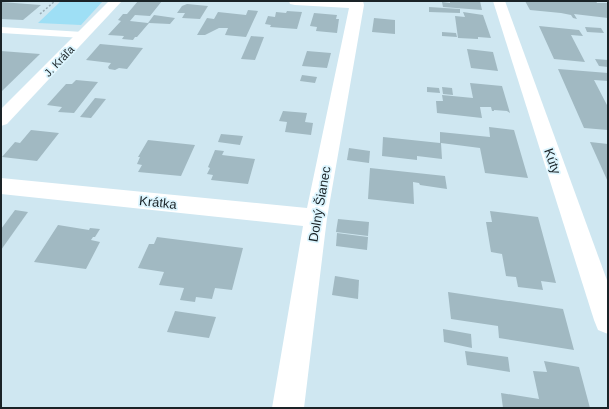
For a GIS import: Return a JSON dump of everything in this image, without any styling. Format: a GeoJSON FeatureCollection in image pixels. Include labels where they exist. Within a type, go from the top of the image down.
{"type":"FeatureCollection","features":[{"type":"Feature","properties":{"kind":"street","name":"J. Kráľa"},"geometry":{"type":"LineString","coordinates":[[1,120],[116,1]]}},
{"type":"Feature","properties":{"kind":"street"},"geometry":{"type":"LineString","coordinates":[[295,1],[357,3]]}},
{"type":"Feature","properties":{"kind":"street","name":"Kúty"},"geometry":{"type":"LineString","coordinates":[[499,1],[608,320]]}},
{"type":"Feature","properties":{"kind":"street","name":"Dolný Šianec"},"geometry":{"type":"LineString","coordinates":[[288,408],[316,218],[357,3]]}},
{"type":"Feature","properties":{"kind":"street","name":"Krátka"},"geometry":{"type":"LineString","coordinates":[[1,186],[316,218]]}},
{"type":"Feature","properties":{"kind":"lane"},"geometry":{"type":"LineString","coordinates":[[1,30],[83,35]]}},
{"type":"Feature","properties":{"kind":"shaded area"},"geometry":{"type":"Polygon","coordinates":[[[61,1],[103,1],[81,25],[38,23],[61,1]]]}},
{"type":"Feature","properties":{"kind":"building"},"geometry":{"type":"Polygon","coordinates":[[[138,1],[162,1],[150,16],[135,15],[130,21],[148,23],[154,15],[175,18],[170,24],[149,23],[133,40],[122,39],[124,36],[108,35],[121,21],[118,20],[123,14],[127,14],[138,1]]]}},
{"type":"Feature","properties":{"kind":"building"},"geometry":{"type":"Polygon","coordinates":[[[450,1],[480,1],[482,10],[443,7],[442,2],[450,3],[450,1]]]}},
{"type":"Feature","properties":{"kind":"building"},"geometry":{"type":"Polygon","coordinates":[[[525,1],[596,1],[597,3],[608,3],[608,18],[574,14],[577,19],[573,18],[571,15],[561,13],[530,10],[525,1]]]}},
{"type":"Feature","properties":{"kind":"building"},"geometry":{"type":"Polygon","coordinates":[[[1,2],[41,5],[23,20],[1,19],[1,2]]]}},
{"type":"Feature","properties":{"kind":"building"},"geometry":{"type":"Polygon","coordinates":[[[187,4],[208,6],[200,19],[182,18],[185,13],[177,13],[182,6],[187,4]]]}},
{"type":"Feature","properties":{"kind":"building"},"geometry":{"type":"Polygon","coordinates":[[[429,7],[460,9],[460,13],[429,12],[429,7]]]}},
{"type":"Feature","properties":{"kind":"building"},"geometry":{"type":"Polygon","coordinates":[[[248,10],[258,11],[246,37],[225,35],[228,28],[219,28],[205,35],[197,35],[207,18],[214,19],[218,12],[246,15],[248,10]]]}},
{"type":"Feature","properties":{"kind":"building"},"geometry":{"type":"Polygon","coordinates":[[[287,11],[302,12],[297,29],[270,27],[271,25],[265,24],[268,16],[275,17],[276,12],[286,13],[287,11]]]}},
{"type":"Feature","properties":{"kind":"building"},"geometry":{"type":"Polygon","coordinates":[[[463,12],[483,15],[491,38],[458,38],[455,16],[465,17],[463,12]]]}},
{"type":"Feature","properties":{"kind":"building"},"geometry":{"type":"Polygon","coordinates":[[[314,13],[337,15],[336,19],[339,19],[337,33],[316,31],[317,27],[310,26],[314,13]]]}},
{"type":"Feature","properties":{"kind":"building"},"geometry":{"type":"Polygon","coordinates":[[[374,18],[395,20],[395,34],[372,32],[374,18]]]}},
{"type":"Feature","properties":{"kind":"building"},"geometry":{"type":"Polygon","coordinates":[[[539,26],[579,30],[583,36],[571,35],[585,62],[554,59],[539,26]]]}},
{"type":"Feature","properties":{"kind":"building"},"geometry":{"type":"Polygon","coordinates":[[[585,27],[601,28],[604,33],[587,32],[585,27]]]}},
{"type":"Feature","properties":{"kind":"building"},"geometry":{"type":"Polygon","coordinates":[[[442,32],[456,33],[457,37],[442,36],[442,32]]]}},
{"type":"Feature","properties":{"kind":"building"},"geometry":{"type":"Polygon","coordinates":[[[251,36],[264,37],[255,60],[241,59],[251,36]]]}},
{"type":"Feature","properties":{"kind":"building"},"geometry":{"type":"Polygon","coordinates":[[[100,44],[143,48],[127,69],[119,68],[115,70],[109,69],[108,67],[111,63],[86,60],[100,44]]]}},
{"type":"Feature","properties":{"kind":"building"},"geometry":{"type":"Polygon","coordinates":[[[467,49],[493,52],[498,71],[471,68],[467,49]]]}},
{"type":"Feature","properties":{"kind":"building"},"geometry":{"type":"Polygon","coordinates":[[[1,51],[40,54],[1,92],[1,51]]]}},
{"type":"Feature","properties":{"kind":"building"},"geometry":{"type":"Polygon","coordinates":[[[307,51],[331,53],[327,68],[302,66],[307,51]]]}},
{"type":"Feature","properties":{"kind":"building"},"geometry":{"type":"Polygon","coordinates":[[[595,59],[608,60],[608,67],[599,66],[595,59]]]}},
{"type":"Feature","properties":{"kind":"building"},"geometry":{"type":"Polygon","coordinates":[[[558,69],[608,73],[608,81],[594,80],[608,107],[608,130],[584,128],[558,69]]]}},
{"type":"Feature","properties":{"kind":"building"},"geometry":{"type":"Polygon","coordinates":[[[302,75],[317,77],[315,83],[300,81],[302,75]]]}},
{"type":"Feature","properties":{"kind":"building"},"geometry":{"type":"Polygon","coordinates":[[[76,80],[98,82],[74,113],[58,112],[62,107],[47,105],[66,84],[72,84],[76,80]]]}},
{"type":"Feature","properties":{"kind":"building"},"geometry":{"type":"Polygon","coordinates":[[[470,83],[502,86],[510,113],[507,111],[492,111],[491,107],[480,107],[482,118],[437,113],[436,101],[443,101],[442,95],[473,98],[470,83]]]}},
{"type":"Feature","properties":{"kind":"building"},"geometry":{"type":"Polygon","coordinates":[[[427,87],[439,88],[440,93],[427,92],[427,87]]]}},
{"type":"Feature","properties":{"kind":"building"},"geometry":{"type":"Polygon","coordinates":[[[442,87],[452,88],[453,95],[443,94],[442,87]]]}},
{"type":"Feature","properties":{"kind":"building"},"geometry":{"type":"Polygon","coordinates":[[[95,98],[106,99],[91,118],[80,117],[95,98]]]}},
{"type":"Feature","properties":{"kind":"building"},"geometry":{"type":"Polygon","coordinates":[[[283,111],[307,113],[305,122],[313,123],[311,135],[285,132],[287,122],[279,121],[283,111]]]}},
{"type":"Feature","properties":{"kind":"building"},"geometry":{"type":"Polygon","coordinates":[[[489,127],[514,130],[528,178],[485,173],[480,148],[441,143],[442,159],[417,156],[417,160],[382,156],[383,137],[440,143],[440,132],[490,137],[489,127]]]}},
{"type":"Feature","properties":{"kind":"building"},"geometry":{"type":"Polygon","coordinates":[[[31,130],[59,133],[37,161],[2,157],[15,142],[20,143],[31,130]]]}},
{"type":"Feature","properties":{"kind":"building"},"geometry":{"type":"Polygon","coordinates":[[[221,134],[243,136],[240,145],[218,142],[221,134]]]}},
{"type":"Feature","properties":{"kind":"building"},"geometry":{"type":"Polygon","coordinates":[[[148,140],[195,145],[181,176],[138,172],[142,165],[137,164],[140,157],[138,157],[148,140]]]}},
{"type":"Feature","properties":{"kind":"building"},"geometry":{"type":"Polygon","coordinates":[[[590,142],[608,144],[608,182],[590,142]]]}},
{"type":"Feature","properties":{"kind":"building"},"geometry":{"type":"Polygon","coordinates":[[[349,148],[370,151],[369,163],[347,160],[349,148]]]}},
{"type":"Feature","properties":{"kind":"building"},"geometry":{"type":"Polygon","coordinates":[[[215,150],[224,151],[222,155],[255,159],[248,184],[211,180],[213,175],[207,174],[210,168],[208,167],[215,150]]]}},
{"type":"Feature","properties":{"kind":"building"},"geometry":{"type":"Polygon","coordinates":[[[370,168],[445,176],[447,189],[420,185],[419,183],[413,182],[414,204],[368,199],[370,168]]]}},
{"type":"Feature","properties":{"kind":"building"},"geometry":{"type":"Polygon","coordinates":[[[15,210],[28,212],[1,250],[1,229],[15,210]]]}},
{"type":"Feature","properties":{"kind":"building"},"geometry":{"type":"Polygon","coordinates":[[[490,211],[538,217],[556,283],[541,281],[543,290],[518,287],[516,277],[506,276],[502,254],[491,252],[486,222],[492,222],[490,211]]]}},
{"type":"Feature","properties":{"kind":"building"},"geometry":{"type":"Polygon","coordinates":[[[338,219],[369,222],[368,236],[336,232],[338,219]]]}},
{"type":"Feature","properties":{"kind":"building"},"geometry":{"type":"Polygon","coordinates":[[[58,225],[89,230],[90,228],[100,229],[91,240],[100,242],[86,269],[34,262],[58,225]]]}},
{"type":"Feature","properties":{"kind":"building"},"geometry":{"type":"Polygon","coordinates":[[[337,233],[368,237],[367,250],[336,246],[337,233]]]}},
{"type":"Feature","properties":{"kind":"building"},"geometry":{"type":"Polygon","coordinates":[[[157,237],[243,248],[232,290],[215,288],[212,299],[196,297],[195,302],[180,300],[184,288],[159,285],[164,272],[138,268],[149,244],[154,244],[157,237]]]}},
{"type":"Feature","properties":{"kind":"building"},"geometry":{"type":"Polygon","coordinates":[[[335,276],[359,280],[358,299],[332,295],[335,276]]]}},
{"type":"Feature","properties":{"kind":"building"},"geometry":{"type":"Polygon","coordinates":[[[448,292],[563,309],[574,350],[499,338],[498,326],[451,319],[448,292]]]}},
{"type":"Feature","properties":{"kind":"building"},"geometry":{"type":"Polygon","coordinates":[[[175,311],[216,317],[209,338],[167,332],[175,311]]]}},
{"type":"Feature","properties":{"kind":"building"},"geometry":{"type":"Polygon","coordinates":[[[443,329],[471,334],[472,348],[444,342],[443,329]]]}},
{"type":"Feature","properties":{"kind":"building"},"geometry":{"type":"Polygon","coordinates":[[[465,351],[508,357],[510,372],[467,365],[465,351]]]}},
{"type":"Feature","properties":{"kind":"building"},"geometry":{"type":"Polygon","coordinates":[[[544,361],[579,367],[590,408],[503,408],[501,393],[539,399],[533,371],[547,372],[544,361]]]}}]}
